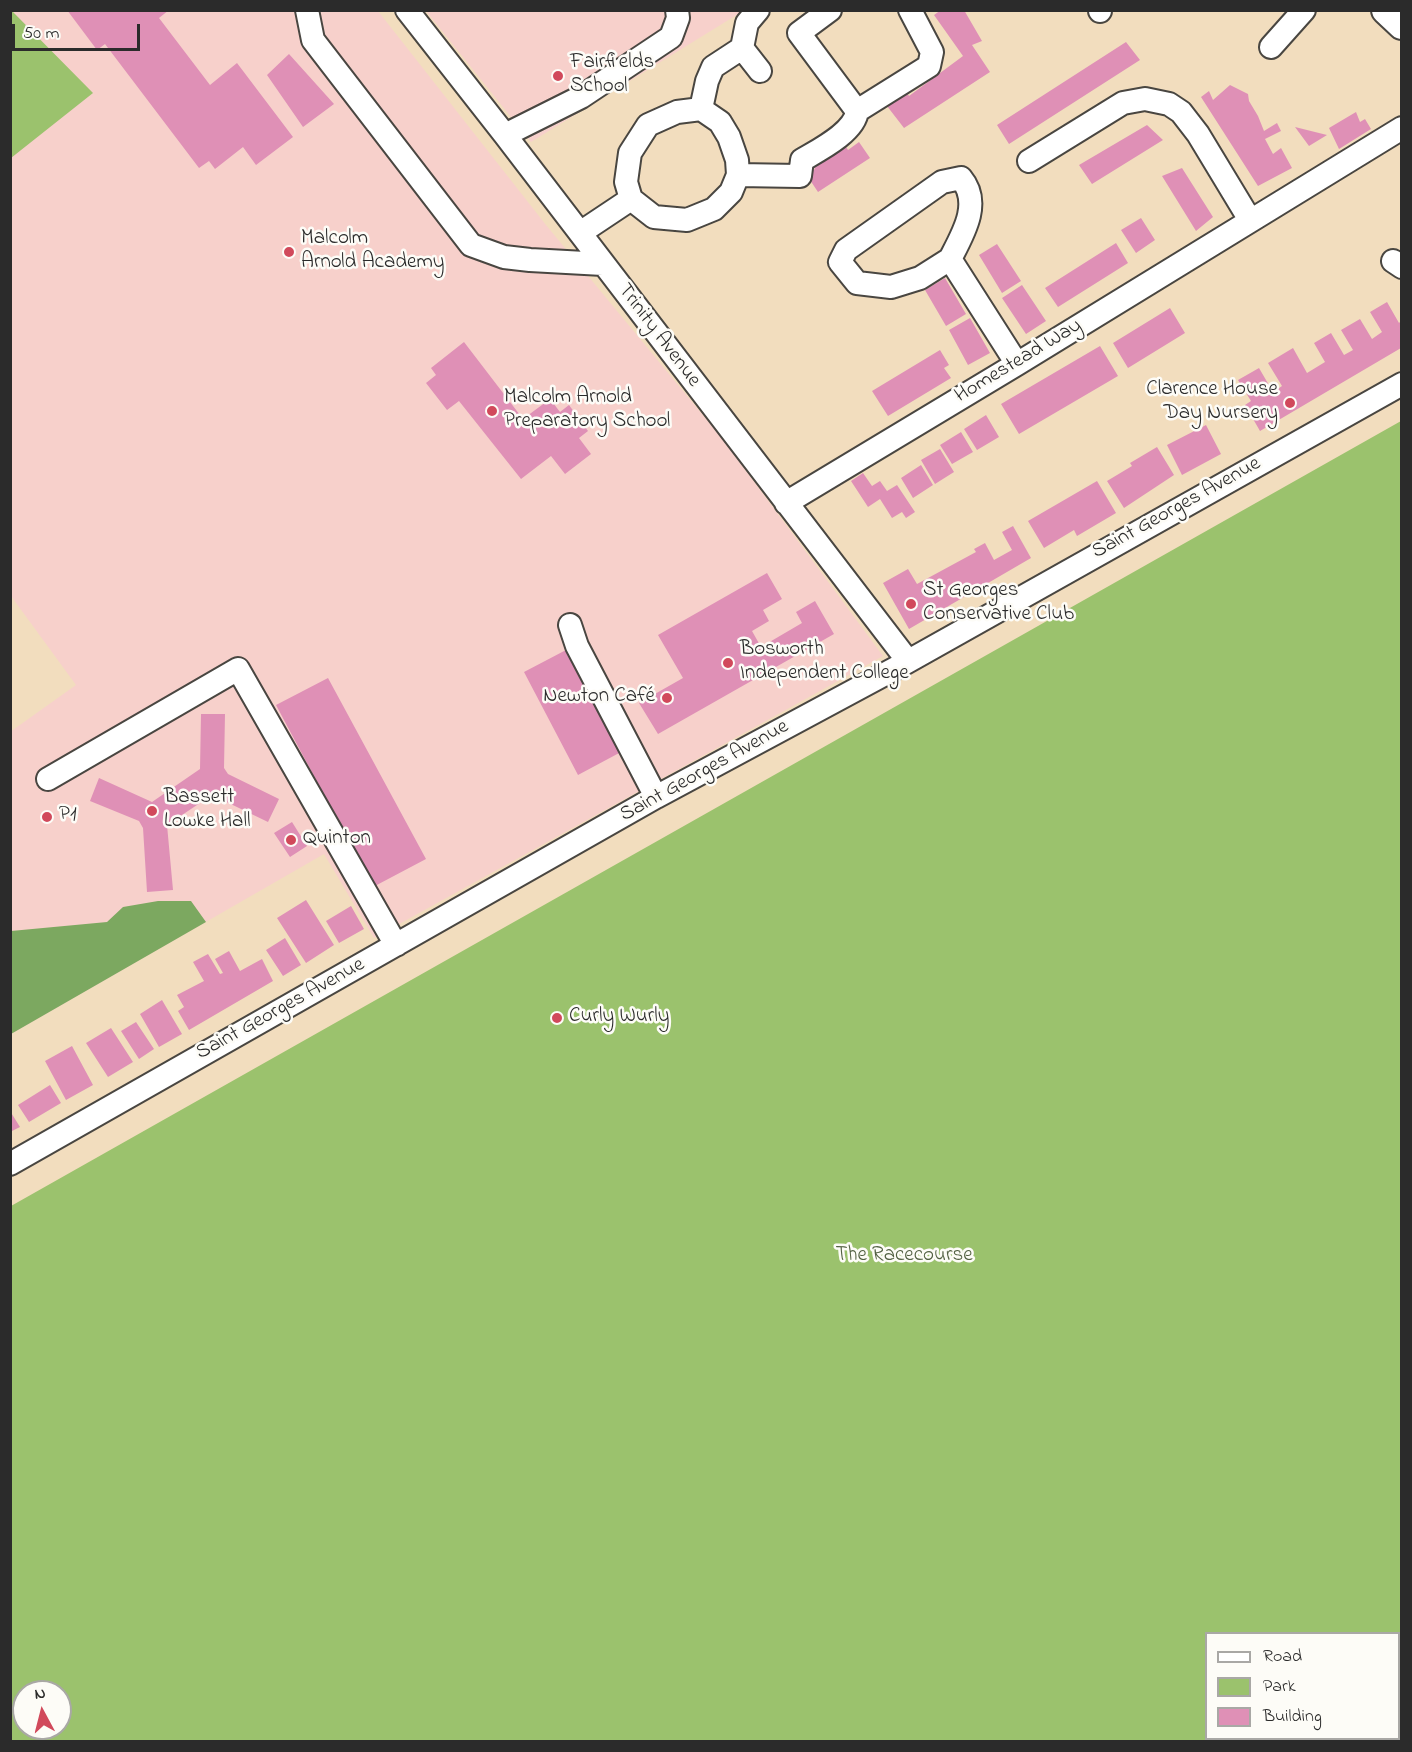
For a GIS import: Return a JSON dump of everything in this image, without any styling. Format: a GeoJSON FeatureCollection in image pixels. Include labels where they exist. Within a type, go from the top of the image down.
{"type":"FeatureCollection","features":[{"type":"Feature","properties":{"kind":"main road"},"geometry":{"type":"LineString","coordinates":[[1386,10],[1401,25]]}},
{"type":"Feature","properties":{"kind":"street"},"geometry":{"type":"LineString","coordinates":[[306,10],[313,40],[471,246],[504,257],[603,264]]}},
{"type":"Feature","properties":{"kind":"street","name":"Trinity Avenue"},"geometry":{"type":"LineString","coordinates":[[407,10],[908,661]]}},
{"type":"Feature","properties":{"kind":"street"},"geometry":{"type":"LineString","coordinates":[[505,135],[581,97],[671,37],[678,18],[677,10]]}},
{"type":"Feature","properties":{"kind":"street"},"geometry":{"type":"LineString","coordinates":[[701,108],[707,81],[714,67],[741,48],[747,23],[758,10]]}},
{"type":"Feature","properties":{"kind":"street"},"geometry":{"type":"LineString","coordinates":[[738,175],[800,176],[802,160],[840,136],[856,119],[857,111],[799,33],[830,10]]}},
{"type":"Feature","properties":{"kind":"street"},"geometry":{"type":"LineString","coordinates":[[857,111],[929,66],[932,52],[910,10]]}},
{"type":"Feature","properties":{"kind":"street"},"geometry":{"type":"LineString","coordinates":[[1270,47],[1304,10]]}},
{"type":"Feature","properties":{"kind":"street"},"geometry":{"type":"LineString","coordinates":[[741,48],[760,71]]}},
{"type":"Feature","properties":{"kind":"street"},"geometry":{"type":"LineString","coordinates":[[1039,160],[1124,103],[1146,99],[1169,104],[1181,112],[1198,134],[1250,220]]}},
{"type":"Feature","properties":{"kind":"street"},"geometry":{"type":"LineString","coordinates":[[701,108],[720,122],[729,137],[737,160],[738,175],[731,192],[714,209],[687,220],[654,217],[631,199],[626,182],[630,153],[648,125],[677,112],[701,108]]}},
{"type":"Feature","properties":{"kind":"street","name":"Homestead Way"},"geometry":{"type":"LineString","coordinates":[[786,503],[1401,128]]}},
{"type":"Feature","properties":{"kind":"street"},"geometry":{"type":"LineString","coordinates":[[962,178],[970,188],[971,208],[964,232],[950,260],[921,278],[891,286],[857,283],[840,262],[846,250],[933,188],[942,182],[962,178]]}},
{"type":"Feature","properties":{"kind":"street"},"geometry":{"type":"LineString","coordinates":[[580,233],[631,199]]}},
{"type":"Feature","properties":{"kind":"street"},"geometry":{"type":"LineString","coordinates":[[950,260],[1017,364]]}},
{"type":"Feature","properties":{"kind":"street","name":"Saint Georges Avenue"},"geometry":{"type":"LineString","coordinates":[[10,1164],[656,797],[908,661],[1401,384]]}},
{"type":"Feature","properties":{"kind":"street"},"geometry":{"type":"LineString","coordinates":[[570,625],[577,646],[656,797]]}},
{"type":"Feature","properties":{"kind":"street"},"geometry":{"type":"LineString","coordinates":[[48,779],[238,669],[396,945]]}},
{"type":"Feature","properties":{"kind":"shaded area"},"geometry":{"type":"Polygon","coordinates":[[[11,11],[378,11],[546,225],[721,437],[883,656],[374,938],[324,854],[11,1034],[10,732],[76,685],[11,596],[11,11]]]}},
{"type":"Feature","properties":{"kind":"shaded area","name":"Fairfields School"},"geometry":{"type":"Polygon","coordinates":[[[426,11],[743,11],[531,142],[426,11]]]}},
{"type":"Feature","properties":{"kind":"green space"},"geometry":{"type":"Polygon","coordinates":[[[10,11],[93,93],[11,158],[10,11]]]}},
{"type":"Feature","properties":{"kind":"green space","name":"The Racecourse"},"geometry":{"type":"Polygon","coordinates":[[[1401,421],[1401,1722],[1400,1632],[1205,1632],[1205,1740],[1360,1740],[1355,1742],[11,1741],[11,1206],[1401,421]]]}},
{"type":"Feature","properties":{"kind":"green space"},"geometry":{"type":"Polygon","coordinates":[[[158,901],[191,901],[206,922],[11,1034],[11,931],[107,922],[123,907],[158,901]]]}},
{"type":"Feature","properties":{"kind":"building"},"geometry":{"type":"Polygon","coordinates":[[[67,10],[169,10],[159,18],[210,85],[237,63],[293,137],[256,165],[243,147],[215,169],[209,161],[199,168],[105,44],[97,50],[67,10]]]}},
{"type":"Feature","properties":{"kind":"building"},"geometry":{"type":"Polygon","coordinates":[[[941,10],[964,10],[982,41],[972,45],[990,72],[904,128],[880,97],[902,84],[909,96],[963,56],[934,15],[941,10]]]}},
{"type":"Feature","properties":{"kind":"building"},"geometry":{"type":"Polygon","coordinates":[[[1126,42],[1140,60],[1009,144],[997,125],[1126,42]]]}},
{"type":"Feature","properties":{"kind":"building"},"geometry":{"type":"Polygon","coordinates":[[[289,54],[334,104],[303,127],[267,75],[289,54]]]}},
{"type":"Feature","properties":{"kind":"building"},"geometry":{"type":"Polygon","coordinates":[[[1230,85],[1248,94],[1249,101],[1264,131],[1277,123],[1281,131],[1265,139],[1273,154],[1281,148],[1292,168],[1258,186],[1201,97],[1209,91],[1213,100],[1230,85]]]}},
{"type":"Feature","properties":{"kind":"building"},"geometry":{"type":"Polygon","coordinates":[[[1356,112],[1360,122],[1365,119],[1371,129],[1339,149],[1329,128],[1356,112]]]}},
{"type":"Feature","properties":{"kind":"building"},"geometry":{"type":"Polygon","coordinates":[[[1147,125],[1163,140],[1092,184],[1079,165],[1147,125]]]}},
{"type":"Feature","properties":{"kind":"building"},"geometry":{"type":"Polygon","coordinates":[[[1295,127],[1327,135],[1309,146],[1295,127]]]}},
{"type":"Feature","properties":{"kind":"building"},"geometry":{"type":"Polygon","coordinates":[[[843,142],[848,150],[859,142],[870,158],[818,192],[806,174],[815,169],[811,163],[843,142]]]}},
{"type":"Feature","properties":{"kind":"building"},"geometry":{"type":"Polygon","coordinates":[[[1182,168],[1213,217],[1196,231],[1162,176],[1182,168]]]}},
{"type":"Feature","properties":{"kind":"building"},"geometry":{"type":"Polygon","coordinates":[[[1141,218],[1155,240],[1136,253],[1121,230],[1141,218]]]}},
{"type":"Feature","properties":{"kind":"building"},"geometry":{"type":"Polygon","coordinates":[[[1116,243],[1128,263],[1058,307],[1045,288],[1116,243]]]}},
{"type":"Feature","properties":{"kind":"building"},"geometry":{"type":"Polygon","coordinates":[[[997,244],[1021,281],[1002,293],[979,255],[997,244]]]}},
{"type":"Feature","properties":{"kind":"building"},"geometry":{"type":"Polygon","coordinates":[[[945,278],[966,314],[946,326],[925,290],[945,278]]]}},
{"type":"Feature","properties":{"kind":"building"},"geometry":{"type":"Polygon","coordinates":[[[1022,285],[1046,321],[1026,334],[1002,298],[1022,285]]]}},
{"type":"Feature","properties":{"kind":"building"},"geometry":{"type":"Polygon","coordinates":[[[1387,302],[1399,323],[1401,321],[1401,348],[1260,431],[1245,405],[1251,401],[1238,380],[1259,368],[1273,392],[1282,386],[1268,363],[1293,348],[1307,373],[1325,362],[1314,343],[1331,333],[1344,355],[1353,350],[1341,330],[1360,319],[1372,339],[1382,332],[1370,312],[1387,302]]]}},
{"type":"Feature","properties":{"kind":"building"},"geometry":{"type":"Polygon","coordinates":[[[1170,308],[1185,333],[1128,368],[1113,343],[1170,308]]]}},
{"type":"Feature","properties":{"kind":"building"},"geometry":{"type":"Polygon","coordinates":[[[970,318],[990,353],[968,365],[949,330],[970,318]]]}},
{"type":"Feature","properties":{"kind":"building","name":"Malcolm Arnold Preparatory School"},"geometry":{"type":"Polygon","coordinates":[[[464,342],[523,419],[550,399],[560,412],[569,405],[588,431],[579,438],[591,454],[565,474],[551,456],[521,479],[459,401],[447,410],[426,383],[436,375],[431,368],[464,342]]]}},
{"type":"Feature","properties":{"kind":"building"},"geometry":{"type":"Polygon","coordinates":[[[1100,346],[1118,376],[1019,434],[1001,404],[1100,346]]]}},
{"type":"Feature","properties":{"kind":"building"},"geometry":{"type":"Polygon","coordinates":[[[940,350],[949,365],[944,368],[951,378],[888,416],[872,391],[940,350]]]}},
{"type":"Feature","properties":{"kind":"building"},"geometry":{"type":"Polygon","coordinates":[[[986,415],[999,437],[977,450],[964,429],[986,415]]]}},
{"type":"Feature","properties":{"kind":"building"},"geometry":{"type":"Polygon","coordinates":[[[1206,425],[1221,454],[1182,475],[1167,445],[1206,425]]]}},
{"type":"Feature","properties":{"kind":"building"},"geometry":{"type":"Polygon","coordinates":[[[961,432],[973,452],[952,464],[940,445],[961,432]]]}},
{"type":"Feature","properties":{"kind":"building"},"geometry":{"type":"Polygon","coordinates":[[[1157,447],[1174,475],[1124,508],[1107,481],[1132,466],[1130,463],[1157,447]]]}},
{"type":"Feature","properties":{"kind":"building"},"geometry":{"type":"Polygon","coordinates":[[[940,449],[954,472],[935,484],[921,460],[940,449]]]}},
{"type":"Feature","properties":{"kind":"building"},"geometry":{"type":"Polygon","coordinates":[[[921,465],[933,485],[913,498],[901,478],[921,465]]]}},
{"type":"Feature","properties":{"kind":"building"},"geometry":{"type":"Polygon","coordinates":[[[863,473],[872,486],[880,481],[887,491],[897,485],[915,512],[906,518],[902,512],[892,518],[880,499],[868,507],[851,481],[863,473]]]}},
{"type":"Feature","properties":{"kind":"building"},"geometry":{"type":"Polygon","coordinates":[[[1097,481],[1116,513],[1077,536],[1074,530],[1044,548],[1028,521],[1097,481]]]}},
{"type":"Feature","properties":{"kind":"building"},"geometry":{"type":"Polygon","coordinates":[[[1013,526],[1031,558],[909,629],[883,583],[908,569],[917,584],[976,552],[974,549],[985,543],[994,560],[1012,550],[1002,532],[1013,526]]]}},
{"type":"Feature","properties":{"kind":"building","name":"Bosworth Independent College"},"geometry":{"type":"Polygon","coordinates":[[[767,573],[782,599],[763,610],[769,621],[752,631],[761,647],[802,623],[796,612],[815,601],[834,634],[658,734],[639,703],[683,678],[658,635],[767,573]]]}},
{"type":"Feature","properties":{"kind":"building"},"geometry":{"type":"Polygon","coordinates":[[[566,650],[621,752],[578,775],[524,672],[566,650]]]}},
{"type":"Feature","properties":{"kind":"building"},"geometry":{"type":"Polygon","coordinates":[[[328,678],[426,859],[373,887],[276,705],[328,678]]]}},
{"type":"Feature","properties":{"kind":"building","name":"Bassett Lowke Hall"},"geometry":{"type":"Polygon","coordinates":[[[201,714],[225,714],[224,768],[228,774],[279,799],[268,822],[212,795],[167,825],[173,890],[147,892],[143,828],[139,821],[90,801],[99,778],[152,802],[200,769],[201,714]]]}},
{"type":"Feature","properties":{"kind":"building","name":"Quinton"},"geometry":{"type":"Polygon","coordinates":[[[292,822],[307,846],[290,857],[274,833],[292,822]]]}},
{"type":"Feature","properties":{"kind":"building"},"geometry":{"type":"Polygon","coordinates":[[[306,900],[334,945],[306,963],[277,918],[306,900]]]}},
{"type":"Feature","properties":{"kind":"building"},"geometry":{"type":"Polygon","coordinates":[[[351,906],[364,929],[339,943],[326,921],[351,906]]]}},
{"type":"Feature","properties":{"kind":"building"},"geometry":{"type":"Polygon","coordinates":[[[285,938],[301,965],[283,976],[266,950],[285,938]]]}},
{"type":"Feature","properties":{"kind":"building"},"geometry":{"type":"Polygon","coordinates":[[[229,951],[240,971],[262,959],[273,981],[189,1030],[178,1011],[184,1007],[177,995],[204,981],[193,962],[208,954],[220,974],[223,973],[215,959],[229,951]]]}},
{"type":"Feature","properties":{"kind":"building"},"geometry":{"type":"Polygon","coordinates":[[[162,1000],[182,1034],[159,1047],[140,1014],[162,1000]]]}},
{"type":"Feature","properties":{"kind":"building"},"geometry":{"type":"Polygon","coordinates":[[[136,1022],[154,1049],[139,1059],[121,1031],[136,1022]]]}},
{"type":"Feature","properties":{"kind":"building"},"geometry":{"type":"Polygon","coordinates":[[[111,1028],[133,1062],[108,1077],[86,1043],[111,1028]]]}},
{"type":"Feature","properties":{"kind":"building"},"geometry":{"type":"Polygon","coordinates":[[[72,1046],[93,1085],[66,1100],[45,1061],[72,1046]]]}},
{"type":"Feature","properties":{"kind":"building"},"geometry":{"type":"Polygon","coordinates":[[[50,1085],[61,1103],[29,1122],[18,1105],[50,1085]]]}},
{"type":"Feature","properties":{"kind":"building"},"geometry":{"type":"Polygon","coordinates":[[[10,1111],[20,1127],[10,1132],[10,1111]]]}},
{"type":"Feature","properties":{"kind":"place","name":"Fairfields School"},"geometry":{"type":"Point","coordinates":[558,76]}},
{"type":"Feature","properties":{"kind":"place","name":"Malcolm Arnold Academy"},"geometry":{"type":"Point","coordinates":[289,252]}},
{"type":"Feature","properties":{"kind":"place","name":"Clarence House Day Nursery"},"geometry":{"type":"Point","coordinates":[1290,403]}},
{"type":"Feature","properties":{"kind":"place","name":"Malcolm Arnold Preparatory School"},"geometry":{"type":"Point","coordinates":[492,411]}},
{"type":"Feature","properties":{"kind":"place","name":"St Georges Conservative Club"},"geometry":{"type":"Point","coordinates":[911,604]}},
{"type":"Feature","properties":{"kind":"place","name":"Bosworth Independent College"},"geometry":{"type":"Point","coordinates":[728,663]}},
{"type":"Feature","properties":{"kind":"place","name":"Newton Café"},"geometry":{"type":"Point","coordinates":[667,698]}},
{"type":"Feature","properties":{"kind":"place","name":"Bassett Lowke Hall"},"geometry":{"type":"Point","coordinates":[152,811]}},
{"type":"Feature","properties":{"kind":"place","name":"P1"},"geometry":{"type":"Point","coordinates":[47,817]}},
{"type":"Feature","properties":{"kind":"place","name":"Quinton"},"geometry":{"type":"Point","coordinates":[291,840]}},
{"type":"Feature","properties":{"kind":"place","name":"Curly Wurly"},"geometry":{"type":"Point","coordinates":[557,1018]}}]}
